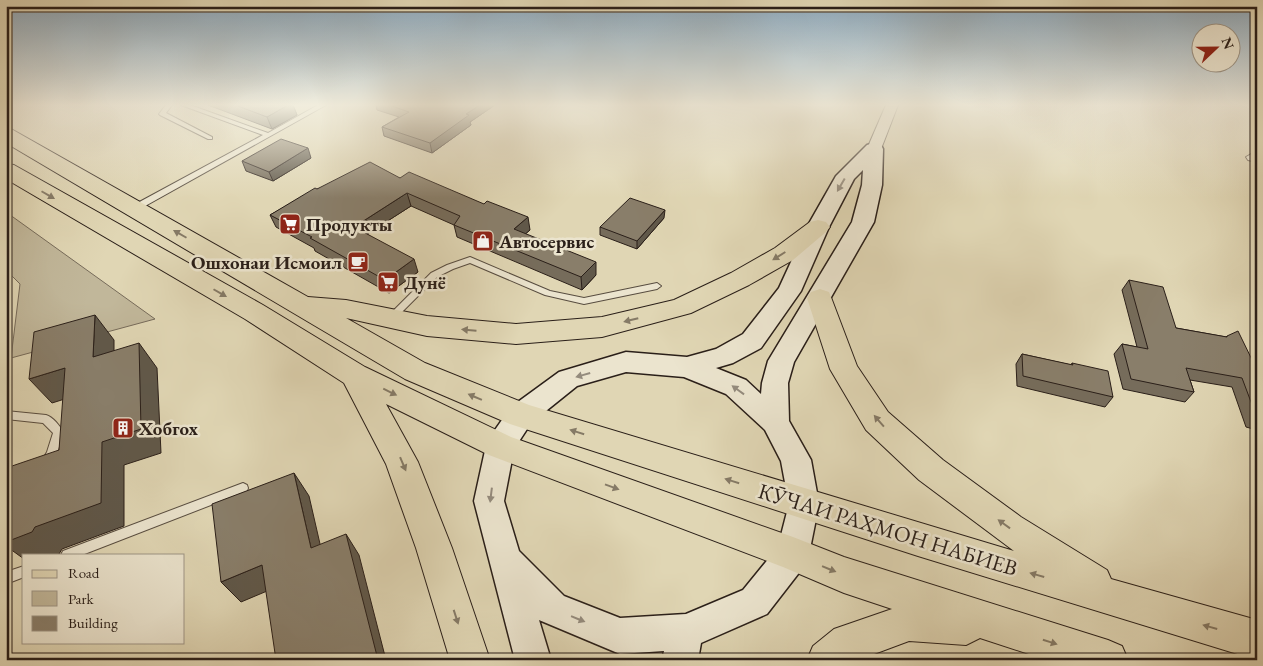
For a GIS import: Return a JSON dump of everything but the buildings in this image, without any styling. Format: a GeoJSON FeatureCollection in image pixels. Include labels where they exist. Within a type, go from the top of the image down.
{"type":"FeatureCollection","features":[{"type":"Feature","properties":{"kind":"main road","name":"КӮЧАИ РАҲМОН НАБИЕВ"},"geometry":{"type":"LineString","coordinates":[[10,136],[415,371],[521,415],[918,540],[1257,640]]}},
{"type":"Feature","properties":{"kind":"main road"},"geometry":{"type":"LineString","coordinates":[[9,174],[254,312],[355,374],[500,446],[861,581],[1108,660]]}},
{"type":"Feature","properties":{"kind":"main road"},"geometry":{"type":"LineString","coordinates":[[254,312],[291,299],[428,326],[516,334],[602,327],[682,307],[740,279],[784,254],[818,227]]}},
{"type":"Feature","properties":{"kind":"main road"},"geometry":{"type":"LineString","coordinates":[[820,298],[844,368],[878,422],[931,470],[1001,522],[1118,599]]}},
{"type":"Feature","properties":{"kind":"main road"},"geometry":{"type":"LineString","coordinates":[[355,374],[402,462],[434,548],[470,660]]}},
{"type":"Feature","properties":{"kind":"main road"},"geometry":{"type":"LineString","coordinates":[[827,660],[848,643],[909,622],[1014,630]]}},
{"type":"Feature","properties":{"kind":"street"},"geometry":{"type":"LineString","coordinates":[[775,422],[775,384],[781,361],[820,298],[863,222],[872,185],[874,150],[880,136]]}},
{"type":"Feature","properties":{"kind":"street"},"geometry":{"type":"LineString","coordinates":[[687,367],[724,356],[752,341],[789,291],[818,227],[846,176],[874,150]]}},
{"type":"Feature","properties":{"kind":"street"},"geometry":{"type":"LineString","coordinates":[[505,560],[552,608],[620,636],[683,646],[755,602],[793,554],[804,504],[796,460],[775,422],[736,387],[687,367],[626,362],[568,379],[521,415],[500,446],[489,501],[505,560],[533,660]]}},
{"type":"Feature","properties":{"kind":"lane"},"geometry":{"type":"LineString","coordinates":[[206,136],[210,138]]}},
{"type":"Feature","properties":{"kind":"lane"},"geometry":{"type":"LineString","coordinates":[[135,208],[266,136]]}},
{"type":"Feature","properties":{"kind":"lane"},"geometry":{"type":"LineString","coordinates":[[390,319],[434,275],[470,260],[548,293],[584,301],[657,286]]}},
{"type":"Feature","properties":{"kind":"lane"},"geometry":{"type":"LineString","coordinates":[[6,415],[46,419],[58,432],[52,453],[42,468]]}},
{"type":"Feature","properties":{"kind":"lane"},"geometry":{"type":"LineString","coordinates":[[70,554],[243,488]]}},
{"type":"Feature","properties":{"kind":"lane"},"geometry":{"type":"LineString","coordinates":[[6,578],[22,572]]}},
{"type":"Feature","properties":{"kind":"green space"},"geometry":{"type":"Polygon","coordinates":[[[6,212],[155,319],[11,358],[20,284],[6,270],[6,212]]]}},
{"type":"Feature","properties":{"kind":"place","name":"Продукты"},"geometry":{"type":"Point","coordinates":[290,224]}},
{"type":"Feature","properties":{"kind":"place","name":"Автосервис"},"geometry":{"type":"Point","coordinates":[483,241]}},
{"type":"Feature","properties":{"kind":"place","name":"Ошхонаи Исмоил"},"geometry":{"type":"Point","coordinates":[358,262]}},
{"type":"Feature","properties":{"kind":"place","name":"Дунё"},"geometry":{"type":"Point","coordinates":[388,282]}},
{"type":"Feature","properties":{"kind":"place","name":"Хобгох"},"geometry":{"type":"Point","coordinates":[123,428]}}]}
